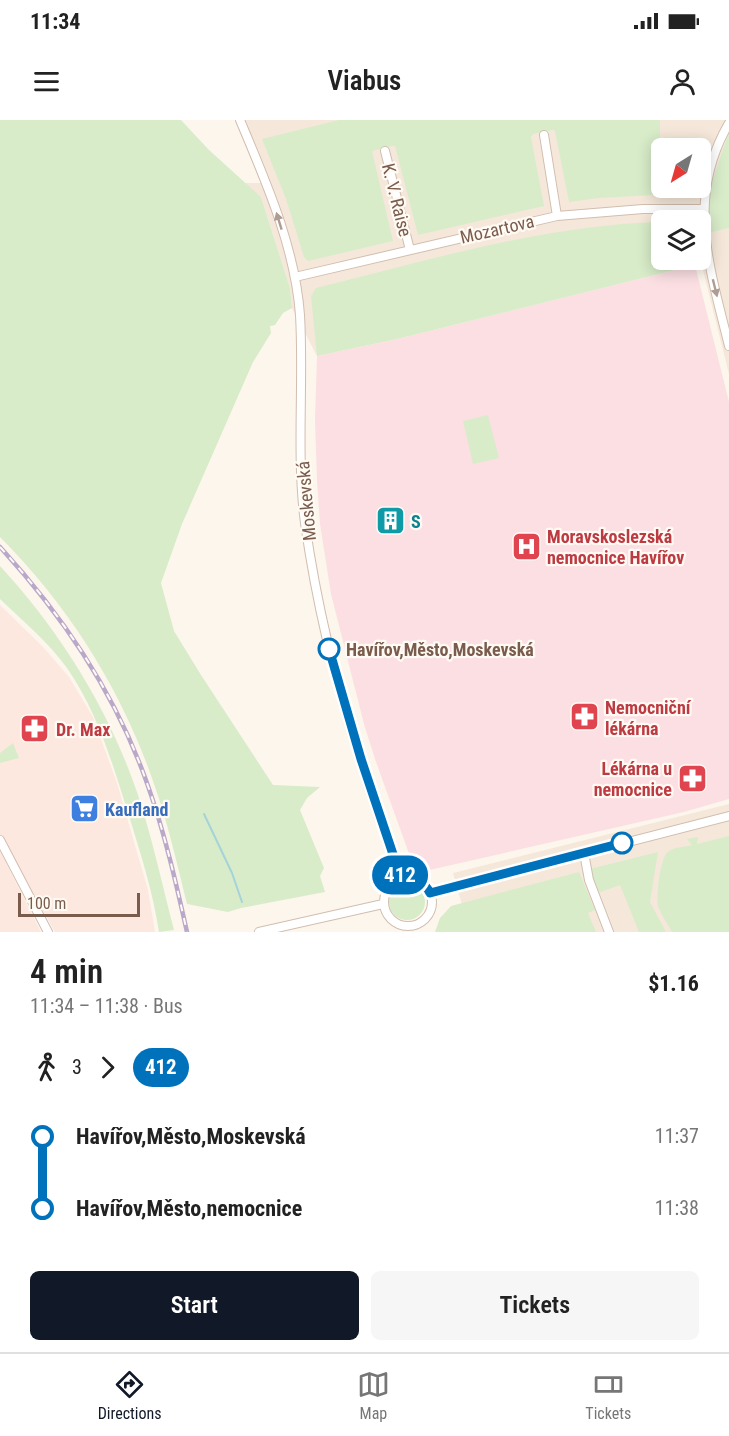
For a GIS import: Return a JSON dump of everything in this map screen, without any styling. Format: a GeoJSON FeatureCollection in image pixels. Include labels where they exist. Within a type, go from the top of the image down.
{"type":"FeatureCollection","features":[{"type":"Feature","properties":{"kind":"street","name":"Moskevská"},"geometry":{"type":"LineString","coordinates":[[240,120],[278,218],[295,277],[300,315],[305,521],[316,593],[329,649],[361,759],[401,878]]}},
{"type":"Feature","properties":{"kind":"street"},"geometry":{"type":"LineString","coordinates":[[729,123],[721,137],[708,176],[703,209],[708,263],[729,346]]}},
{"type":"Feature","properties":{"kind":"street"},"geometry":{"type":"LineString","coordinates":[[544,135],[556,216]]}},
{"type":"Feature","properties":{"kind":"street","name":"K. V. Raise"},"geometry":{"type":"LineString","coordinates":[[385,151],[410,250]]}},
{"type":"Feature","properties":{"kind":"street","name":"Mozartova"},"geometry":{"type":"LineString","coordinates":[[295,277],[556,216],[643,209],[703,209]]}},
{"type":"Feature","properties":{"kind":"street"},"geometry":{"type":"LineString","coordinates":[[430,893],[729,816]]}},
{"type":"Feature","properties":{"kind":"street"},"geometry":{"type":"LineString","coordinates":[[0,840],[48,932]]}},
{"type":"Feature","properties":{"kind":"street"},"geometry":{"type":"LineString","coordinates":[[584,853],[590,880],[609,932]]}},
{"type":"Feature","properties":{"kind":"street"},"geometry":{"type":"LineString","coordinates":[[410,877],[420,881],[430,893],[432,903],[430,912],[417,928],[394,922],[387,914],[383,904],[388,886],[401,878],[410,877]]}},
{"type":"Feature","properties":{"kind":"street"},"geometry":{"type":"LineString","coordinates":[[259,932],[383,904]]}},
{"type":"Feature","properties":{"kind":"shaded area"},"geometry":{"type":"Polygon","coordinates":[[[235,120],[729,120],[729,374],[703,270],[711,270],[711,210],[651,210],[651,270],[668,270],[317,356],[292,308],[290,288],[261,197],[243,183],[261,183],[235,120]]]}},
{"type":"Feature","properties":{"kind":"shaded area","name":"Moravskoslezská nemocnice Havířov"},"geometry":{"type":"Polygon","coordinates":[[[675,270],[696,270],[729,402],[729,799],[684,812],[425,871],[412,862],[364,724],[331,594],[320,524],[315,420],[317,356],[397,339],[675,270]]]}},
{"type":"Feature","properties":{"kind":"shaded area"},"geometry":{"type":"Polygon","coordinates":[[[0,605],[43,647],[69,677],[93,717],[117,783],[148,890],[155,932],[55,932],[14,859],[6,863],[41,932],[0,932],[0,605]]]}},
{"type":"Feature","properties":{"kind":"shaded area"},"geometry":{"type":"Polygon","coordinates":[[[729,804],[729,932],[451,932],[464,912],[453,873],[729,804]]]}},
{"type":"Feature","properties":{"kind":"green space"},"geometry":{"type":"Polygon","coordinates":[[[0,120],[181,120],[209,150],[261,197],[290,288],[292,308],[283,313],[275,325],[270,326],[271,333],[253,362],[182,524],[161,583],[174,631],[273,785],[320,787],[307,798],[300,810],[324,868],[320,876],[325,892],[228,912],[187,904],[159,799],[127,716],[71,621],[49,592],[0,537],[0,120]]]}},
{"type":"Feature","properties":{"kind":"green space"},"geometry":{"type":"Polygon","coordinates":[[[339,120],[660,120],[660,138],[651,138],[651,195],[569,202],[553,130],[533,134],[531,137],[544,206],[418,235],[395,146],[372,151],[393,241],[308,261],[304,257],[286,199],[262,139],[339,120]]]}},
{"type":"Feature","properties":{"kind":"green space"},"geometry":{"type":"Polygon","coordinates":[[[729,132],[729,228],[711,232],[711,210],[707,210],[707,198],[711,198],[711,185],[729,132]]]}},
{"type":"Feature","properties":{"kind":"green space"},"geometry":{"type":"Polygon","coordinates":[[[651,223],[651,270],[675,270],[397,339],[317,356],[311,296],[316,288],[530,237],[651,223]]]}},
{"type":"Feature","properties":{"kind":"green space"},"geometry":{"type":"Polygon","coordinates":[[[488,415],[499,458],[473,464],[463,421],[488,415]]]}},
{"type":"Feature","properties":{"kind":"green space"},"geometry":{"type":"Polygon","coordinates":[[[0,566],[43,617],[62,644],[112,730],[137,792],[174,930],[159,932],[150,888],[129,816],[104,740],[88,703],[60,658],[0,599],[0,566]]]}},
{"type":"Feature","properties":{"kind":"green space"},"geometry":{"type":"Polygon","coordinates":[[[13,743],[19,758],[0,763],[0,753],[13,743]]]}},
{"type":"Feature","properties":{"kind":"green space"},"geometry":{"type":"Polygon","coordinates":[[[729,836],[729,932],[672,932],[658,906],[659,877],[666,854],[674,849],[692,845],[687,839],[698,837],[697,844],[729,836]]]}},
{"type":"Feature","properties":{"kind":"green space"},"geometry":{"type":"Polygon","coordinates":[[[658,852],[650,902],[666,932],[639,932],[620,885],[598,893],[590,869],[658,852]]]}},
{"type":"Feature","properties":{"kind":"green space"},"geometry":{"type":"Polygon","coordinates":[[[579,872],[595,910],[588,913],[596,932],[435,932],[440,918],[451,906],[579,872]]]}},
{"type":"Feature","properties":{"kind":"green space"},"geometry":{"type":"Polygon","coordinates":[[[407,884],[420,889],[425,902],[420,915],[407,920],[394,915],[389,902],[394,889],[407,884]]]}},
{"type":"Feature","properties":{"kind":"waterway"},"geometry":{"type":"LineString","coordinates":[[204,814],[232,873],[242,902]]}},
{"type":"Feature","properties":{"kind":"railway"},"geometry":{"type":"LineString","coordinates":[[0,547],[46,601],[67,630],[121,721],[154,804],[187,932]]}},
{"type":"Feature","properties":{"kind":"bus line","name":"412"},"geometry":{"type":"LineString","coordinates":[[329,649],[361,759],[401,878],[410,877],[420,881],[430,893],[622,843]]}},
{"type":"Feature","properties":{"kind":"place","name":"S"},"geometry":{"type":"Point","coordinates":[390,521]}},
{"type":"Feature","properties":{"kind":"place","name":"Moravskoslezská nemocnice Havířov"},"geometry":{"type":"Point","coordinates":[526,546]}},
{"type":"Feature","properties":{"kind":"place","name":"Havířov,Město,Moskevská"},"geometry":{"type":"Point","coordinates":[329,649]}},
{"type":"Feature","properties":{"kind":"place","name":"Nemocniční lékárna"},"geometry":{"type":"Point","coordinates":[584,717]}},
{"type":"Feature","properties":{"kind":"place","name":"Dr. Max"},"geometry":{"type":"Point","coordinates":[35,729]}},
{"type":"Feature","properties":{"kind":"place","name":"Lékárna u nemocnice"},"geometry":{"type":"Point","coordinates":[693,778]}},
{"type":"Feature","properties":{"kind":"place","name":"Kaufland"},"geometry":{"type":"Point","coordinates":[84,809]}}]}
